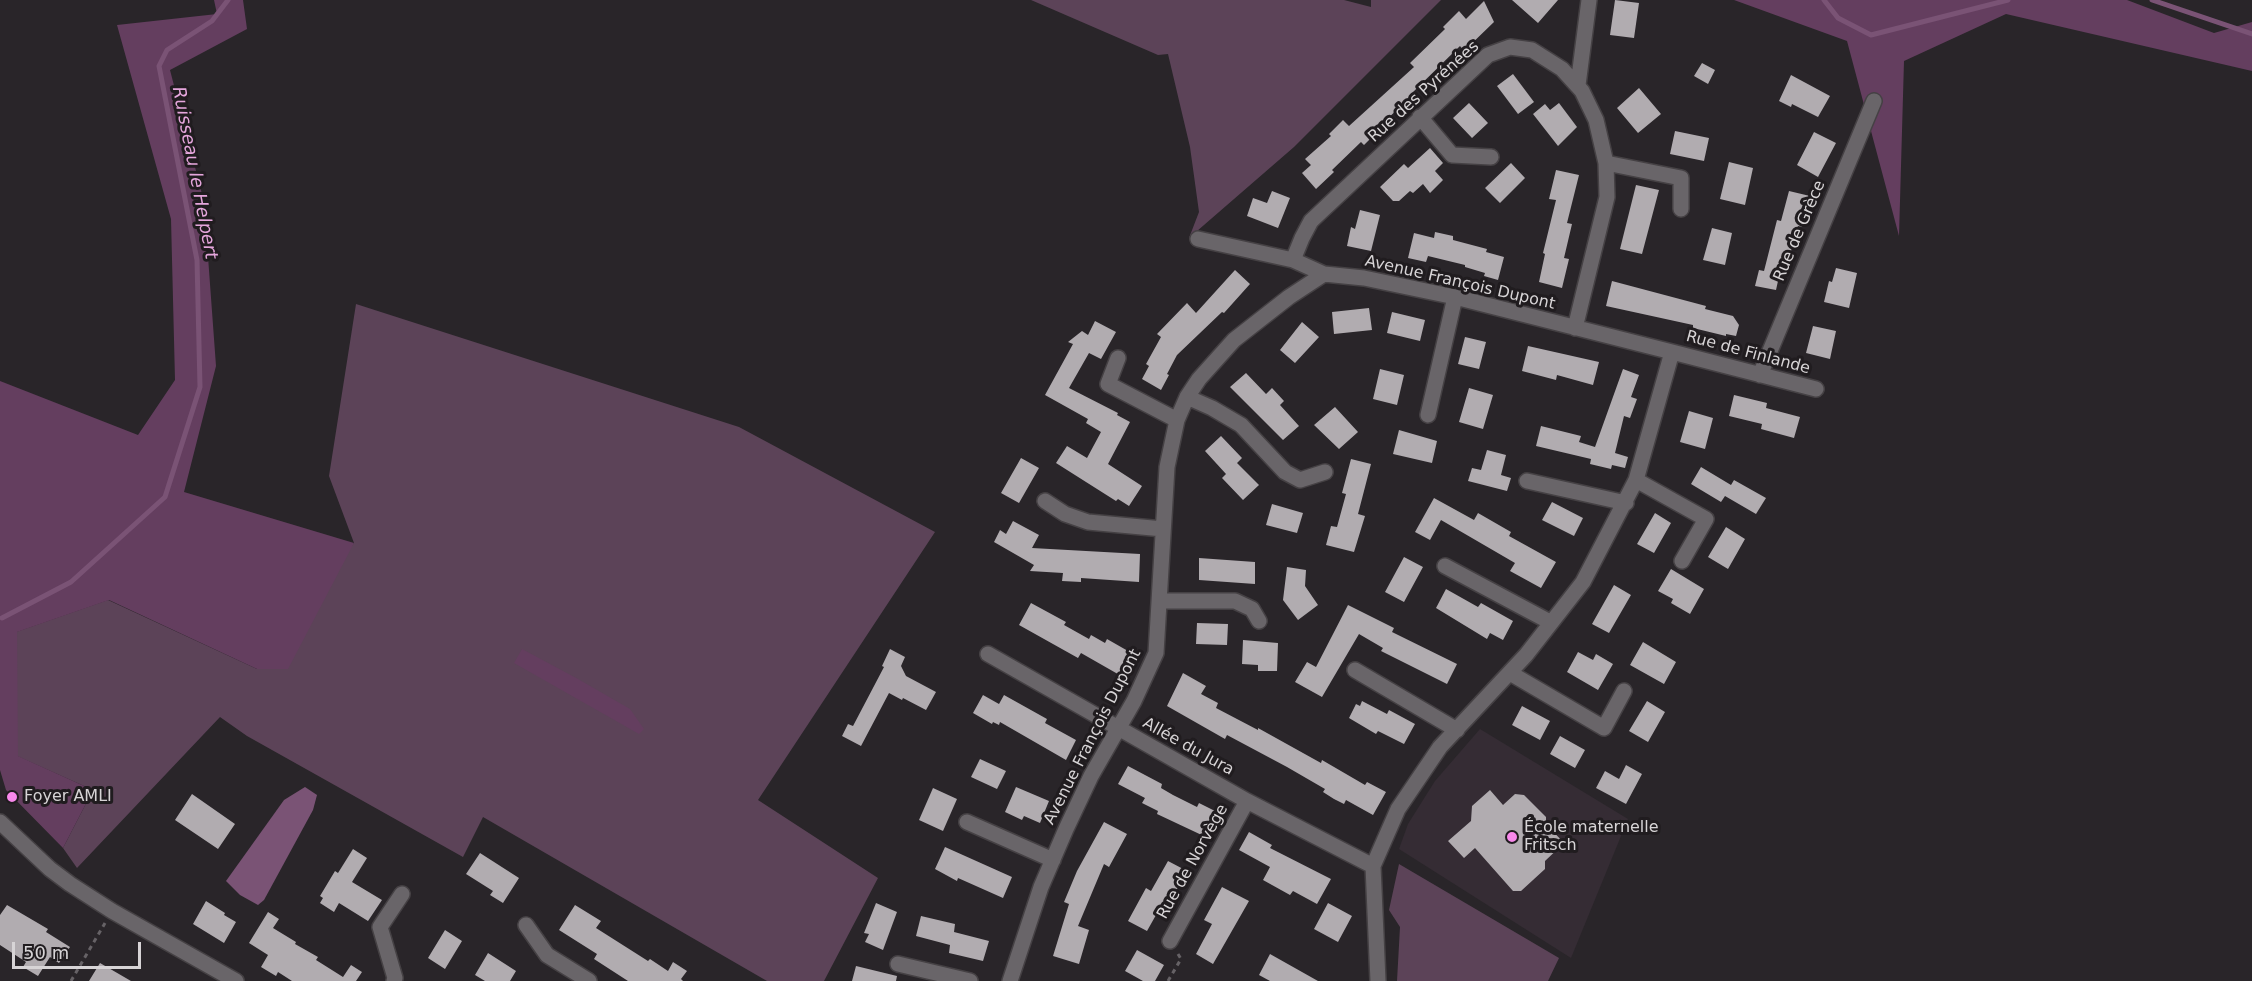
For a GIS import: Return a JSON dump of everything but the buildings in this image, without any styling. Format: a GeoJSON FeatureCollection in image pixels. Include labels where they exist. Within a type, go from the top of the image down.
{"type":"FeatureCollection","features":[{"type":"Feature","properties":{"kind":"street"},"geometry":{"type":"LineString","coordinates":[[1578,85],[1589,0]]}},
{"type":"Feature","properties":{"kind":"street","name":"Rue des Pyrénées"},"geometry":{"type":"LineString","coordinates":[[1293,260],[1311,222],[1488,55],[1510,47],[1532,50],[1562,69],[1578,85],[1596,120],[1606,163],[1607,197],[1575,328]]}},
{"type":"Feature","properties":{"kind":"street","name":"Rue de Grèce"},"geometry":{"type":"LineString","coordinates":[[1760,375],[1874,101]]}},
{"type":"Feature","properties":{"kind":"street"},"geometry":{"type":"LineString","coordinates":[[1420,117],[1452,155],[1491,157]]}},
{"type":"Feature","properties":{"kind":"street"},"geometry":{"type":"LineString","coordinates":[[1606,163],[1681,178],[1681,208]]}},
{"type":"Feature","properties":{"kind":"street"},"geometry":{"type":"LineString","coordinates":[[1198,239],[1293,260],[1324,274]]}},
{"type":"Feature","properties":{"kind":"street","name":"Avenue François Dupont"},"geometry":{"type":"LineString","coordinates":[[1010,981],[1041,887],[1053,860],[1091,776],[1119,728],[1156,654],[1161,601],[1167,467],[1177,420],[1187,397],[1199,379],[1234,340],[1289,297],[1324,274],[1364,278],[1455,297],[1672,352]]}},
{"type":"Feature","properties":{"kind":"street"},"geometry":{"type":"LineString","coordinates":[[1428,415],[1455,297]]}},
{"type":"Feature","properties":{"kind":"street"},"geometry":{"type":"LineString","coordinates":[[1378,981],[1373,866],[1398,809],[1440,747],[1510,673],[1583,582],[1636,480],[1672,352]]}},
{"type":"Feature","properties":{"kind":"street","name":"Rue de Finlande"},"geometry":{"type":"LineString","coordinates":[[1672,352],[1816,389]]}},
{"type":"Feature","properties":{"kind":"street"},"geometry":{"type":"LineString","coordinates":[[1118,358],[1108,384],[1177,420]]}},
{"type":"Feature","properties":{"kind":"street"},"geometry":{"type":"LineString","coordinates":[[1187,397],[1241,425],[1285,472],[1300,480],[1325,472]]}},
{"type":"Feature","properties":{"kind":"street"},"geometry":{"type":"LineString","coordinates":[[1636,480],[1706,519],[1682,561]]}},
{"type":"Feature","properties":{"kind":"street"},"geometry":{"type":"LineString","coordinates":[[1527,481],[1626,503]]}},
{"type":"Feature","properties":{"kind":"street"},"geometry":{"type":"LineString","coordinates":[[1045,501],[1065,514],[1088,522],[1163,529]]}},
{"type":"Feature","properties":{"kind":"street"},"geometry":{"type":"LineString","coordinates":[[1445,566],[1550,622]]}},
{"type":"Feature","properties":{"kind":"street"},"geometry":{"type":"LineString","coordinates":[[1161,601],[1234,602],[1252,609],[1259,621]]}},
{"type":"Feature","properties":{"kind":"street","name":"Allée du Jura"},"geometry":{"type":"LineString","coordinates":[[988,654],[1247,801],[1373,866]]}},
{"type":"Feature","properties":{"kind":"street"},"geometry":{"type":"LineString","coordinates":[[1355,670],[1457,730]]}},
{"type":"Feature","properties":{"kind":"street"},"geometry":{"type":"LineString","coordinates":[[1510,673],[1604,728],[1624,691]]}},
{"type":"Feature","properties":{"kind":"street","name":"Rue de Norvège"},"geometry":{"type":"LineString","coordinates":[[1170,940],[1247,801]]}},
{"type":"Feature","properties":{"kind":"street"},"geometry":{"type":"LineString","coordinates":[[0,822],[50,869],[112,911],[236,981]]}},
{"type":"Feature","properties":{"kind":"street"},"geometry":{"type":"LineString","coordinates":[[967,822],[1053,860]]}},
{"type":"Feature","properties":{"kind":"street"},"geometry":{"type":"LineString","coordinates":[[394,981],[380,927],[402,894]]}},
{"type":"Feature","properties":{"kind":"street"},"geometry":{"type":"LineString","coordinates":[[526,925],[547,954],[589,981]]}},
{"type":"Feature","properties":{"kind":"street"},"geometry":{"type":"LineString","coordinates":[[898,964],[970,981]]}},
{"type":"Feature","properties":{"kind":"path"},"geometry":{"type":"LineString","coordinates":[[71,981],[112,911]]}},
{"type":"Feature","properties":{"kind":"path"},"geometry":{"type":"LineString","coordinates":[[1168,981],[1180,959],[1170,940]]}},
{"type":"Feature","properties":{"kind":"shaded area"},"geometry":{"type":"Polygon","coordinates":[[[214,0],[243,0],[247,29],[170,70],[204,202],[216,366],[184,492],[354,543],[288,669],[257,669],[109,600],[17,632],[18,756],[93,790],[63,848],[6,790],[0,770],[0,381],[138,435],[175,380],[171,219],[117,25],[217,14],[214,0]]]}},
{"type":"Feature","properties":{"kind":"shaded area"},"geometry":{"type":"Polygon","coordinates":[[[1031,0],[1344,0],[1371,7],[1371,0],[1441,0],[1294,147],[1189,238],[1199,212],[1190,147],[1168,54],[1158,55],[1031,0]]]}},
{"type":"Feature","properties":{"kind":"shaded area"},"geometry":{"type":"Polygon","coordinates":[[[1734,0],[2127,0],[2214,33],[2252,22],[2252,71],[2006,14],[1904,61],[1899,236],[1847,41],[1734,0]]]}},
{"type":"Feature","properties":{"kind":"shaded area"},"geometry":{"type":"Polygon","coordinates":[[[356,304],[739,427],[935,532],[758,800],[878,878],[824,981],[767,981],[483,817],[463,857],[247,736],[220,717],[77,868],[63,848],[93,790],[17,756],[16,632],[108,600],[257,669],[354,543],[329,476],[356,304]]]}},
{"type":"Feature","properties":{"kind":"shaded area"},"geometry":{"type":"Polygon","coordinates":[[[522,649],[630,709],[644,729],[639,734],[514,663],[522,649]]]}},
{"type":"Feature","properties":{"kind":"shaded area","name":"École maternelle Fritsch"},"geometry":{"type":"Polygon","coordinates":[[[1480,729],[1628,819],[1571,958],[1399,849],[1408,824],[1435,781],[1480,729]]]}},
{"type":"Feature","properties":{"kind":"shaded area"},"geometry":{"type":"Polygon","coordinates":[[[305,787],[317,795],[313,810],[264,900],[258,905],[240,895],[226,881],[284,800],[305,787]]]}},
{"type":"Feature","properties":{"kind":"shaded area"},"geometry":{"type":"Polygon","coordinates":[[[1399,864],[1559,958],[1548,981],[1397,981],[1400,927],[1389,910],[1399,864]]]}},
{"type":"Feature","properties":{"kind":"waterway","name":"Ruisseau le Helpert"},"geometry":{"type":"LineString","coordinates":[[2,618],[71,582],[165,497],[200,387],[197,260],[159,66],[167,50],[212,21],[228,0]]}},
{"type":"Feature","properties":{"kind":"waterway","name":"Ruisseau le Helpert"},"geometry":{"type":"LineString","coordinates":[[1824,0],[1838,18],[1871,35],[2008,0]]}},
{"type":"Feature","properties":{"kind":"waterway","name":"Ruisseau le Helpert"},"geometry":{"type":"LineString","coordinates":[[2152,0],[2252,34]]}},
{"type":"Feature","properties":{"kind":"place","name":"Foyer AMLI"},"geometry":{"type":"Point","coordinates":[12,797]}},
{"type":"Feature","properties":{"kind":"place","name":"École maternelle Fritsch"},"geometry":{"type":"Point","coordinates":[1512,837]}}]}
